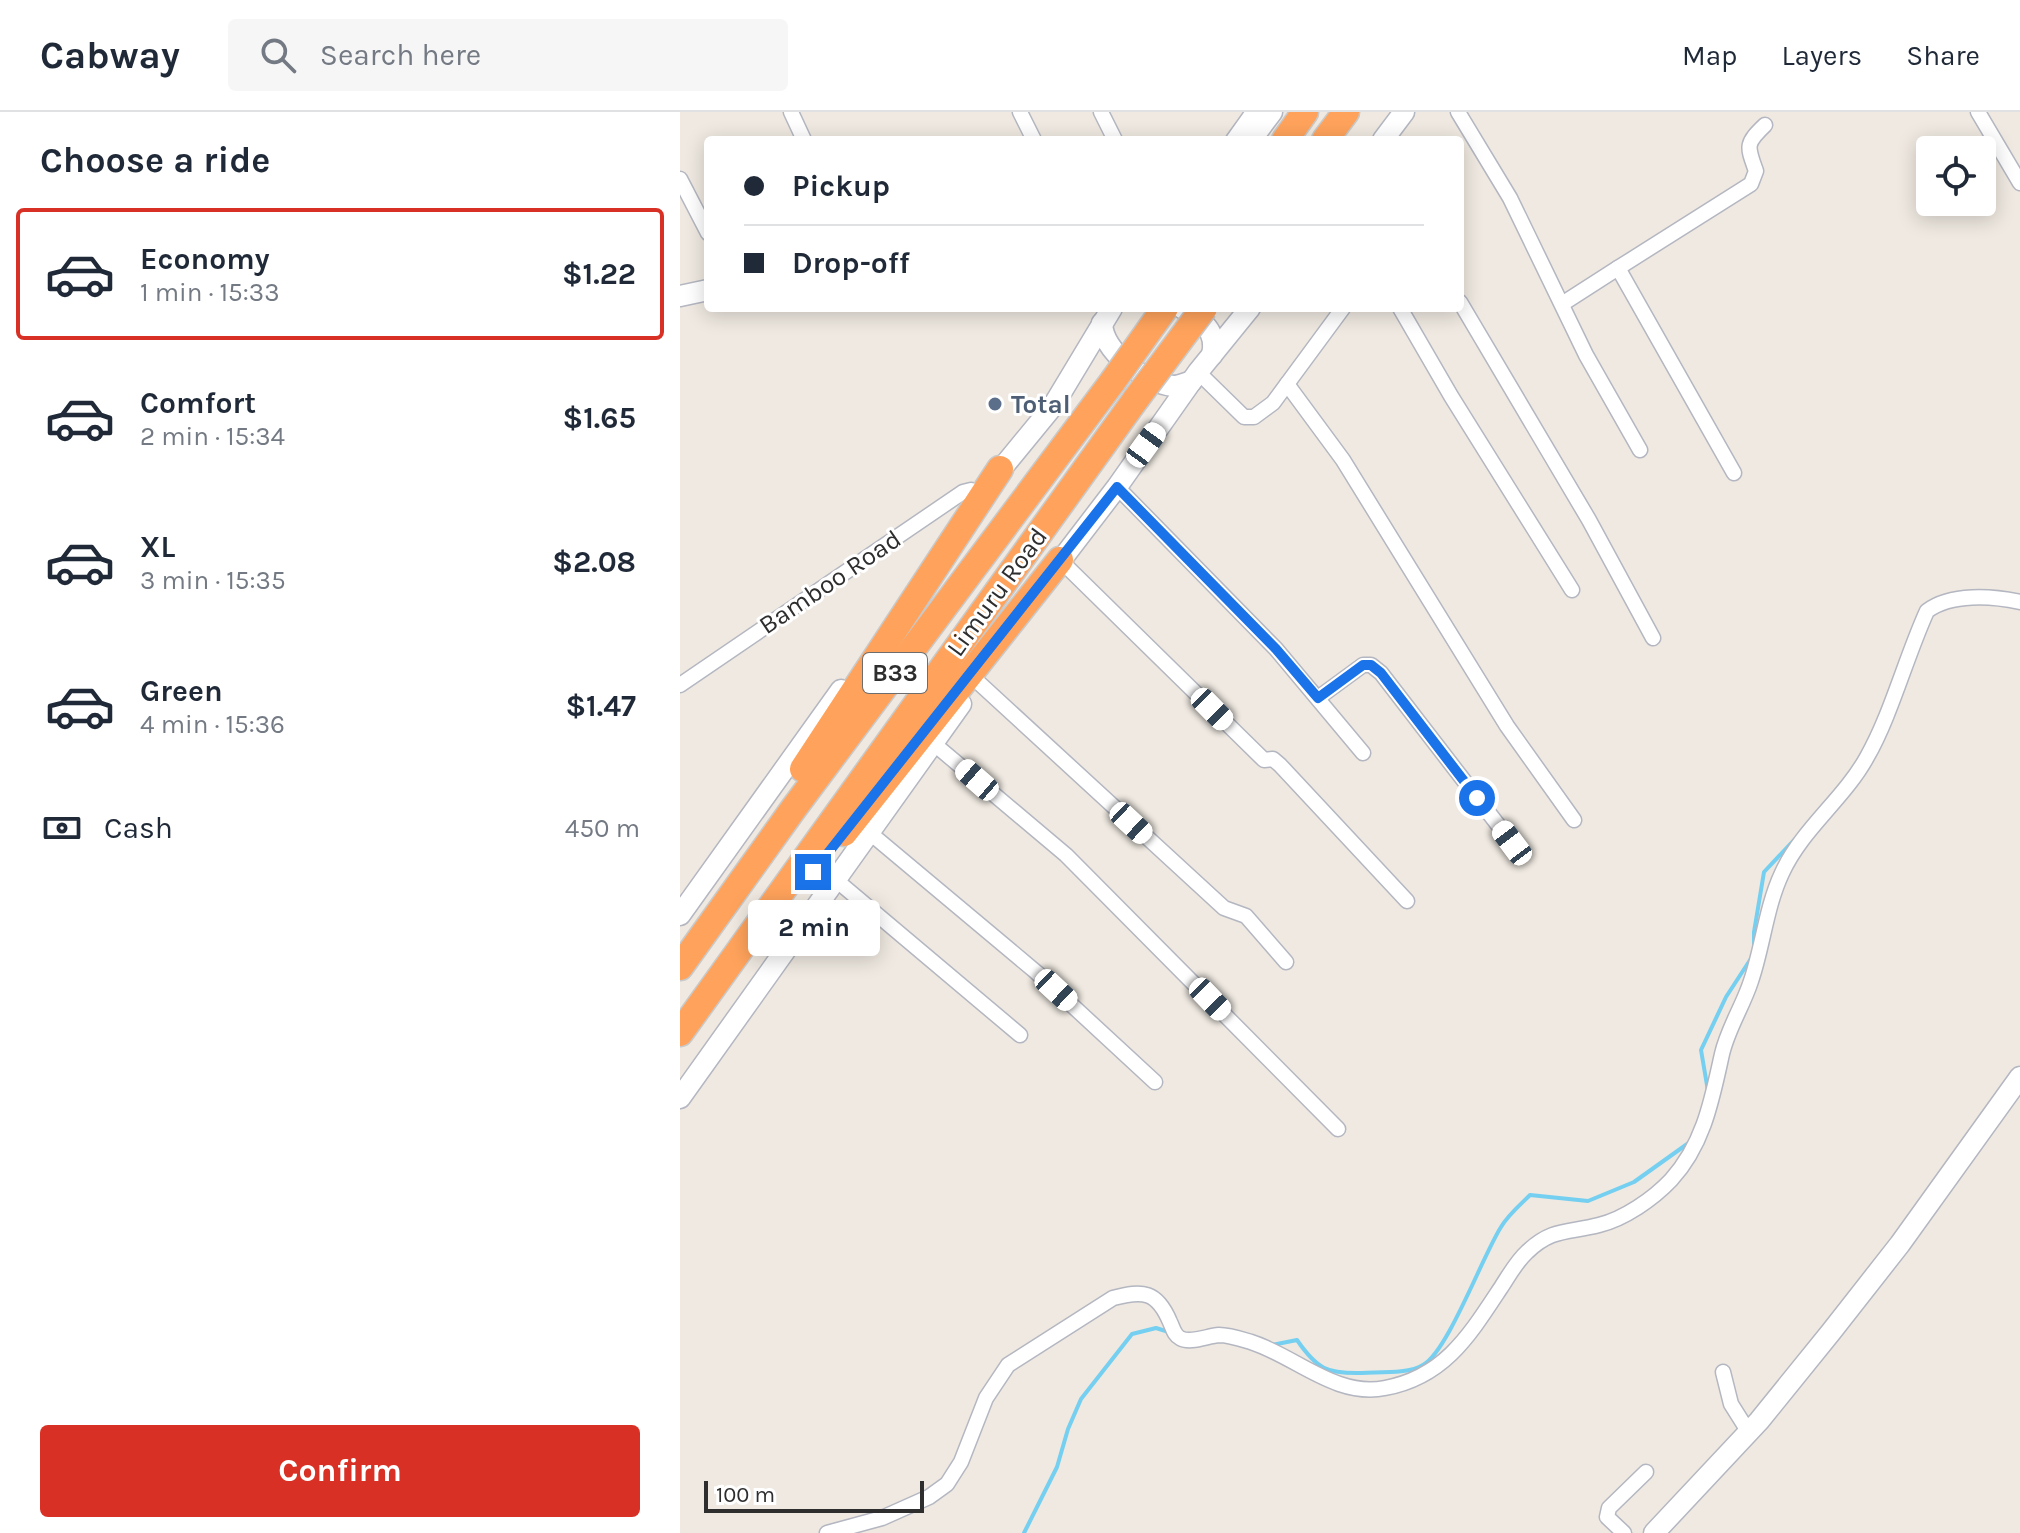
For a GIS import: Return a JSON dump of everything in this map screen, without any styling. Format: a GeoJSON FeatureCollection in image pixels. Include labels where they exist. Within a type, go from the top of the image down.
{"type":"FeatureCollection","features":[{"type":"Feature","properties":{"kind":"highway"},"geometry":{"type":"LineString","coordinates":[[1288,136],[1305,112]]}},
{"type":"Feature","properties":{"kind":"highway"},"geometry":{"type":"LineString","coordinates":[[1328,136],[1346,112]]}},
{"type":"Feature","properties":{"kind":"highway","name":"Limuru Road"},"geometry":{"type":"LineString","coordinates":[[680,967],[794,808],[1162,312]]}},
{"type":"Feature","properties":{"kind":"highway","name":"Limuru Road"},"geometry":{"type":"LineString","coordinates":[[680,1033],[1201,312]]}},
{"type":"Feature","properties":{"kind":"highway"},"geometry":{"type":"LineString","coordinates":[[680,956],[1000,469]]}},
{"type":"Feature","properties":{"kind":"highway"},"geometry":{"type":"LineString","coordinates":[[680,1040],[1060,560]]}},
{"type":"Feature","properties":{"kind":"street"},"geometry":{"type":"LineString","coordinates":[[791,112],[802,136]]}},
{"type":"Feature","properties":{"kind":"street"},"geometry":{"type":"LineString","coordinates":[[1020,112],[1032,136]]}},
{"type":"Feature","properties":{"kind":"street"},"geometry":{"type":"LineString","coordinates":[[1101,112],[1113,136]]}},
{"type":"Feature","properties":{"kind":"street"},"geometry":{"type":"LineString","coordinates":[[1236,136],[1253,112]]}},
{"type":"Feature","properties":{"kind":"street"},"geometry":{"type":"LineString","coordinates":[[1254,136],[1272,112]]}},
{"type":"Feature","properties":{"kind":"street"},"geometry":{"type":"LineString","coordinates":[[1386,136],[1404,112]]}},
{"type":"Feature","properties":{"kind":"street"},"geometry":{"type":"LineString","coordinates":[[1458,112],[1510,198],[1586,355],[1640,450]]}},
{"type":"Feature","properties":{"kind":"street"},"geometry":{"type":"LineString","coordinates":[[1978,112],[2020,183]]}},
{"type":"Feature","properties":{"kind":"street"},"geometry":{"type":"LineString","coordinates":[[1562,304],[1751,184],[1756,171],[1749,142],[1765,125]]}},
{"type":"Feature","properties":{"kind":"street"},"geometry":{"type":"LineString","coordinates":[[680,179],[704,225]]}},
{"type":"Feature","properties":{"kind":"street"},"geometry":{"type":"LineString","coordinates":[[1618,268],[1734,473]]}},
{"type":"Feature","properties":{"kind":"street"},"geometry":{"type":"LineString","coordinates":[[680,296],[704,291]]}},
{"type":"Feature","properties":{"kind":"street"},"geometry":{"type":"LineString","coordinates":[[1464,309],[1574,494],[1653,638]]}},
{"type":"Feature","properties":{"kind":"street"},"geometry":{"type":"LineString","coordinates":[[1104,312],[1102,334],[1113,353],[1134,368],[1158,382],[1177,386],[1195,376]]}},
{"type":"Feature","properties":{"kind":"street"},"geometry":{"type":"LineString","coordinates":[[680,915],[1000,469],[1053,406],[1104,312]]}},
{"type":"Feature","properties":{"kind":"street"},"geometry":{"type":"LineString","coordinates":[[1188,312],[1212,332],[1212,355]]}},
{"type":"Feature","properties":{"kind":"street"},"geometry":{"type":"LineString","coordinates":[[680,1098],[978,682],[1060,560],[1117,487],[1195,376],[1247,312]]}},
{"type":"Feature","properties":{"kind":"street"},"geometry":{"type":"LineString","coordinates":[[1195,376],[1244,417],[1254,417],[1263,413],[1287,384],[1340,312]]}},
{"type":"Feature","properties":{"kind":"street"},"geometry":{"type":"LineString","coordinates":[[1402,312],[1572,590]]}},
{"type":"Feature","properties":{"kind":"street"},"geometry":{"type":"LineString","coordinates":[[1287,384],[1343,460],[1507,726],[1574,820]]}},
{"type":"Feature","properties":{"kind":"street"},"geometry":{"type":"LineString","coordinates":[[1117,487],[1276,649],[1363,753]]}},
{"type":"Feature","properties":{"kind":"street","name":"Bamboo Road"},"geometry":{"type":"LineString","coordinates":[[680,685],[963,492],[983,493]]}},
{"type":"Feature","properties":{"kind":"street"},"geometry":{"type":"LineString","coordinates":[[1060,560],[1264,760],[1273,759],[1280,765],[1407,901]]}},
{"type":"Feature","properties":{"kind":"street"},"geometry":{"type":"LineString","coordinates":[[827,1533],[882,1518],[929,1497],[947,1484],[961,1462],[986,1398],[1008,1365],[1113,1298],[1132,1293],[1146,1294],[1164,1308],[1175,1335],[1181,1339],[1188,1341],[1222,1335],[1249,1341],[1354,1389],[1382,1389],[1420,1378],[1454,1353],[1524,1255],[1546,1236],[1618,1218],[1671,1180],[1688,1157],[1712,1107],[1729,1032],[1751,982],[1781,874],[1795,849],[1869,755],[1927,611],[1937,603],[1951,599],[2008,599],[2020,602]]}},
{"type":"Feature","properties":{"kind":"street"},"geometry":{"type":"LineString","coordinates":[[1318,698],[1363,665],[1371,665],[1381,673],[1512,843]]}},
{"type":"Feature","properties":{"kind":"street"},"geometry":{"type":"LineString","coordinates":[[978,682],[1224,908],[1246,916],[1286,962]]}},
{"type":"Feature","properties":{"kind":"street"},"geometry":{"type":"LineString","coordinates":[[933,743],[1066,855],[1338,1129]]}},
{"type":"Feature","properties":{"kind":"street"},"geometry":{"type":"LineString","coordinates":[[870,833],[1036,972],[1155,1082]]}},
{"type":"Feature","properties":{"kind":"street"},"geometry":{"type":"LineString","coordinates":[[836,880],[1020,1035]]}},
{"type":"Feature","properties":{"kind":"street"},"geometry":{"type":"LineString","coordinates":[[1654,1533],[1748,1431],[1900,1244],[2020,1077]]}},
{"type":"Feature","properties":{"kind":"street"},"geometry":{"type":"LineString","coordinates":[[1723,1372],[1731,1404],[1748,1431]]}},
{"type":"Feature","properties":{"kind":"street"},"geometry":{"type":"LineString","coordinates":[[1624,1533],[1607,1517],[1609,1508],[1646,1472]]}},
{"type":"Feature","properties":{"kind":"waterway"},"geometry":{"type":"LineString","coordinates":[[1754,945],[1764,872],[1795,839]]}},
{"type":"Feature","properties":{"kind":"waterway"},"geometry":{"type":"LineString","coordinates":[[1708,1091],[1701,1050],[1726,997],[1752,957]]}},
{"type":"Feature","properties":{"kind":"waterway"},"geometry":{"type":"LineString","coordinates":[[1272,1345],[1297,1340],[1311,1358],[1331,1371],[1394,1372],[1417,1368],[1433,1356],[1443,1342],[1501,1227],[1530,1195],[1588,1201],[1634,1182],[1690,1142]]}},
{"type":"Feature","properties":{"kind":"waterway"},"geometry":{"type":"LineString","coordinates":[[1024,1533],[1057,1467],[1081,1399],[1132,1334],[1156,1328],[1172,1333]]}},
{"type":"Feature","properties":{"kind":"place","name":"Total"},"geometry":{"type":"Point","coordinates":[995,404]}},
{"type":"Feature","properties":{"kind":"route"},"geometry":{"type":"LineString","coordinates":[[813,872],[1117,487],[1276,649],[1318,698],[1363,665],[1371,665],[1381,673],[1477,798]]}}]}
